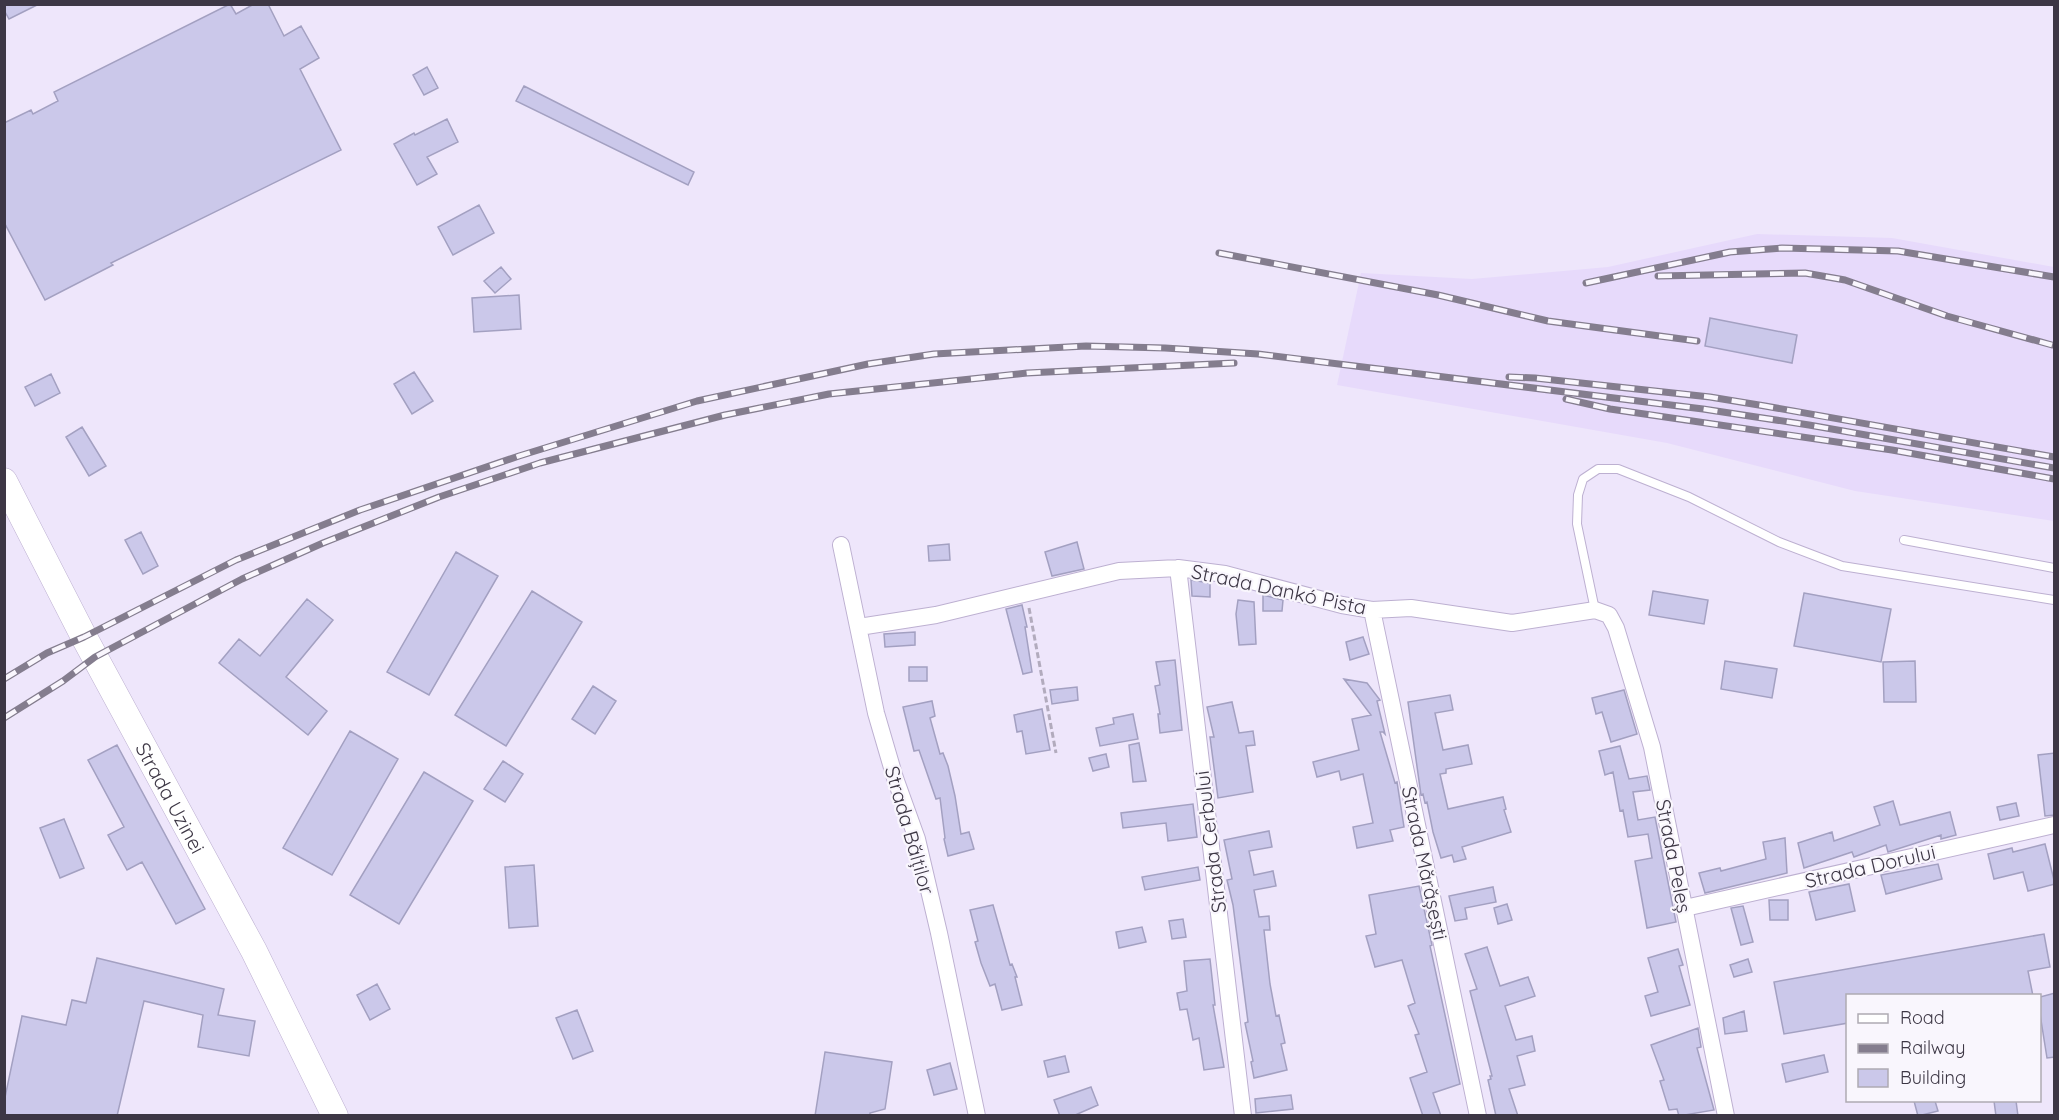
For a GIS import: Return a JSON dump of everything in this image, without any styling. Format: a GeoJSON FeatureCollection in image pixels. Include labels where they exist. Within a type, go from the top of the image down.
{"type":"FeatureCollection","features":[{"type":"Feature","properties":{"kind":"main road","name":"Strada Uzinei"},"geometry":{"type":"LineString","coordinates":[[4,481],[84,637],[254,951],[335,1116]]}},
{"type":"Feature","properties":{"kind":"street","name":"Strada Bălților"},"geometry":{"type":"LineString","coordinates":[[841,545],[876,713],[895,778],[917,839],[977,1116]]}},
{"type":"Feature","properties":{"kind":"street","name":"Strada Dankó Pista"},"geometry":{"type":"LineString","coordinates":[[859,627],[936,615],[1119,571],[1178,568],[1225,574],[1342,605],[1372,610],[1411,608],[1512,624],[1595,610]]}},
{"type":"Feature","properties":{"kind":"street","name":"Strada Cerbului"},"geometry":{"type":"LineString","coordinates":[[1178,568],[1243,1116]]}},
{"type":"Feature","properties":{"kind":"street","name":"Strada Mărășești"},"geometry":{"type":"LineString","coordinates":[[1372,610],[1478,1116]]}},
{"type":"Feature","properties":{"kind":"street","name":"Strada Peleș"},"geometry":{"type":"LineString","coordinates":[[1595,610],[1609,615],[1617,628],[1652,747],[1726,1116]]}},
{"type":"Feature","properties":{"kind":"street","name":"Strada Dorului"},"geometry":{"type":"LineString","coordinates":[[1685,908],[2055,825]]}},
{"type":"Feature","properties":{"kind":"lane"},"geometry":{"type":"LineString","coordinates":[[1595,610],[1577,524],[1577,514],[1578,495],[1583,479],[1598,469],[1618,469],[1689,497],[1779,542],[1842,566],[2055,600]]}},
{"type":"Feature","properties":{"kind":"lane"},"geometry":{"type":"LineString","coordinates":[[1904,540],[2055,568]]}},
{"type":"Feature","properties":{"kind":"path"},"geometry":{"type":"LineString","coordinates":[[1027,594],[1056,753]]}},
{"type":"Feature","properties":{"kind":"shaded area"},"geometry":{"type":"Polygon","coordinates":[[[1757,234],[1892,238],[2054,267],[2054,521],[1855,491],[1667,443],[1337,385],[1361,273],[1472,279],[1608,267],[1757,234]]]}},
{"type":"Feature","properties":{"kind":"building"},"geometry":{"type":"Polygon","coordinates":[[[4,4],[39,4],[9,19],[4,10],[4,4]]]}},
{"type":"Feature","properties":{"kind":"building"},"geometry":{"type":"Polygon","coordinates":[[[230,4],[236,14],[254,4],[268,4],[284,36],[301,26],[319,58],[300,69],[341,150],[111,263],[113,265],[45,300],[4,222],[4,123],[31,110],[33,114],[58,101],[54,92],[230,4]]]}},
{"type":"Feature","properties":{"kind":"building"},"geometry":{"type":"Polygon","coordinates":[[[427,67],[438,88],[424,95],[413,75],[427,67]]]}},
{"type":"Feature","properties":{"kind":"building"},"geometry":{"type":"Polygon","coordinates":[[[524,86],[694,172],[688,185],[516,101],[524,86]]]}},
{"type":"Feature","properties":{"kind":"building"},"geometry":{"type":"Polygon","coordinates":[[[447,119],[458,142],[427,157],[437,174],[417,185],[394,144],[447,119]]]}},
{"type":"Feature","properties":{"kind":"building"},"geometry":{"type":"Polygon","coordinates":[[[479,205],[494,233],[453,255],[438,227],[479,205]]]}},
{"type":"Feature","properties":{"kind":"building"},"geometry":{"type":"Polygon","coordinates":[[[501,267],[511,279],[495,293],[484,281],[501,267]]]}},
{"type":"Feature","properties":{"kind":"building"},"geometry":{"type":"Polygon","coordinates":[[[519,295],[521,329],[474,332],[472,298],[519,295]]]}},
{"type":"Feature","properties":{"kind":"building"},"geometry":{"type":"Polygon","coordinates":[[[1710,318],[1797,335],[1792,363],[1705,346],[1710,318]]]}},
{"type":"Feature","properties":{"kind":"building"},"geometry":{"type":"Polygon","coordinates":[[[414,372],[433,401],[412,414],[394,384],[414,372]]]}},
{"type":"Feature","properties":{"kind":"building"},"geometry":{"type":"Polygon","coordinates":[[[51,374],[60,393],[35,406],[25,387],[51,374]]]}},
{"type":"Feature","properties":{"kind":"building"},"geometry":{"type":"Polygon","coordinates":[[[82,427],[106,466],[89,476],[66,437],[82,427]]]}},
{"type":"Feature","properties":{"kind":"building"},"geometry":{"type":"Polygon","coordinates":[[[141,532],[158,566],[143,574],[125,540],[141,532]]]}},
{"type":"Feature","properties":{"kind":"building"},"geometry":{"type":"Polygon","coordinates":[[[1077,542],[1084,569],[1052,576],[1045,552],[1077,542]]]}},
{"type":"Feature","properties":{"kind":"building"},"geometry":{"type":"Polygon","coordinates":[[[949,544],[950,560],[929,561],[928,546],[949,544]]]}},
{"type":"Feature","properties":{"kind":"building"},"geometry":{"type":"Polygon","coordinates":[[[456,552],[498,576],[429,695],[387,672],[456,552]]]}},
{"type":"Feature","properties":{"kind":"building"},"geometry":{"type":"Polygon","coordinates":[[[1191,580],[1210,583],[1210,597],[1192,596],[1191,580]]]}},
{"type":"Feature","properties":{"kind":"building"},"geometry":{"type":"Polygon","coordinates":[[[532,591],[582,622],[506,746],[455,715],[532,591]]]}},
{"type":"Feature","properties":{"kind":"building"},"geometry":{"type":"Polygon","coordinates":[[[1653,591],[1708,600],[1704,624],[1649,615],[1653,591]]]}},
{"type":"Feature","properties":{"kind":"building"},"geometry":{"type":"Polygon","coordinates":[[[1804,593],[1891,609],[1881,662],[1794,646],[1804,593]]]}},
{"type":"Feature","properties":{"kind":"building"},"geometry":{"type":"Polygon","coordinates":[[[1263,595],[1283,600],[1282,611],[1263,611],[1263,595]]]}},
{"type":"Feature","properties":{"kind":"building"},"geometry":{"type":"Polygon","coordinates":[[[307,599],[333,620],[286,677],[327,711],[308,735],[219,663],[239,639],[260,656],[307,599]]]}},
{"type":"Feature","properties":{"kind":"building"},"geometry":{"type":"Polygon","coordinates":[[[1238,600],[1254,602],[1256,644],[1239,645],[1236,614],[1238,600]]]}},
{"type":"Feature","properties":{"kind":"building"},"geometry":{"type":"Polygon","coordinates":[[[1022,605],[1032,672],[1023,674],[1006,609],[1022,605]]]}},
{"type":"Feature","properties":{"kind":"building"},"geometry":{"type":"Polygon","coordinates":[[[915,632],[915,645],[885,647],[884,634],[915,632]]]}},
{"type":"Feature","properties":{"kind":"building"},"geometry":{"type":"Polygon","coordinates":[[[1363,637],[1369,654],[1350,660],[1346,642],[1363,637]]]}},
{"type":"Feature","properties":{"kind":"building"},"geometry":{"type":"Polygon","coordinates":[[[1175,660],[1182,730],[1160,733],[1158,714],[1160,714],[1155,686],[1160,685],[1156,662],[1175,660]]]}},
{"type":"Feature","properties":{"kind":"building"},"geometry":{"type":"Polygon","coordinates":[[[1725,661],[1777,669],[1772,698],[1721,689],[1725,661]]]}},
{"type":"Feature","properties":{"kind":"building"},"geometry":{"type":"Polygon","coordinates":[[[1915,661],[1916,702],[1884,702],[1883,662],[1915,661]]]}},
{"type":"Feature","properties":{"kind":"building"},"geometry":{"type":"Polygon","coordinates":[[[909,667],[927,667],[927,681],[909,681],[909,667]]]}},
{"type":"Feature","properties":{"kind":"building"},"geometry":{"type":"Polygon","coordinates":[[[1344,679],[1367,683],[1380,700],[1377,701],[1385,734],[1380,732],[1395,783],[1397,782],[1404,827],[1390,830],[1393,841],[1357,848],[1353,827],[1373,823],[1363,774],[1341,780],[1339,771],[1317,777],[1313,762],[1359,750],[1352,719],[1371,715],[1344,679]]]}},
{"type":"Feature","properties":{"kind":"building"},"geometry":{"type":"Polygon","coordinates":[[[593,686],[616,701],[595,734],[572,719],[593,686]]]}},
{"type":"Feature","properties":{"kind":"building"},"geometry":{"type":"Polygon","coordinates":[[[1077,687],[1078,700],[1052,704],[1050,690],[1077,687]]]}},
{"type":"Feature","properties":{"kind":"building"},"geometry":{"type":"Polygon","coordinates":[[[1624,690],[1637,734],[1611,742],[1602,712],[1596,714],[1592,698],[1624,690]]]}},
{"type":"Feature","properties":{"kind":"building"},"geometry":{"type":"Polygon","coordinates":[[[1450,695],[1453,710],[1435,713],[1443,750],[1468,745],[1472,764],[1446,769],[1446,773],[1440,774],[1448,809],[1503,797],[1506,809],[1504,810],[1511,832],[1462,847],[1466,859],[1454,862],[1452,855],[1441,858],[1427,802],[1425,803],[1423,794],[1421,795],[1408,702],[1450,695]]]}},
{"type":"Feature","properties":{"kind":"building"},"geometry":{"type":"Polygon","coordinates":[[[932,701],[935,716],[930,718],[940,754],[943,753],[948,766],[961,834],[969,832],[974,849],[948,856],[940,798],[936,799],[919,750],[914,751],[903,707],[932,701]]]}},
{"type":"Feature","properties":{"kind":"building"},"geometry":{"type":"Polygon","coordinates":[[[1232,702],[1239,733],[1253,731],[1255,745],[1246,746],[1253,792],[1218,798],[1210,737],[1214,737],[1207,707],[1232,702]]]}},
{"type":"Feature","properties":{"kind":"building"},"geometry":{"type":"Polygon","coordinates":[[[1042,709],[1050,750],[1026,754],[1022,731],[1017,732],[1014,715],[1042,709]]]}},
{"type":"Feature","properties":{"kind":"building"},"geometry":{"type":"Polygon","coordinates":[[[1133,714],[1138,739],[1100,746],[1096,728],[1114,724],[1113,718],[1133,714]]]}},
{"type":"Feature","properties":{"kind":"building"},"geometry":{"type":"Polygon","coordinates":[[[350,731],[398,759],[332,875],[283,848],[350,731]]]}},
{"type":"Feature","properties":{"kind":"building"},"geometry":{"type":"Polygon","coordinates":[[[1139,743],[1146,781],[1133,782],[1129,745],[1139,743]]]}},
{"type":"Feature","properties":{"kind":"building"},"geometry":{"type":"Polygon","coordinates":[[[117,745],[205,909],[176,924],[142,862],[127,870],[108,835],[124,827],[88,760],[117,745]]]}},
{"type":"Feature","properties":{"kind":"building"},"geometry":{"type":"Polygon","coordinates":[[[1620,746],[1629,779],[1647,776],[1650,790],[1633,792],[1638,820],[1655,817],[1676,922],[1647,928],[1635,861],[1652,858],[1648,834],[1628,837],[1623,810],[1620,811],[1613,772],[1605,775],[1599,751],[1620,746]]]}},
{"type":"Feature","properties":{"kind":"building"},"geometry":{"type":"Polygon","coordinates":[[[2055,753],[2055,815],[2045,816],[2038,755],[2055,753]]]}},
{"type":"Feature","properties":{"kind":"building"},"geometry":{"type":"Polygon","coordinates":[[[1106,754],[1109,767],[1093,771],[1089,758],[1106,754]]]}},
{"type":"Feature","properties":{"kind":"building"},"geometry":{"type":"Polygon","coordinates":[[[503,761],[523,774],[505,802],[484,789],[503,761]]]}},
{"type":"Feature","properties":{"kind":"building"},"geometry":{"type":"Polygon","coordinates":[[[424,772],[473,801],[399,924],[350,895],[424,772]]]}},
{"type":"Feature","properties":{"kind":"building"},"geometry":{"type":"Polygon","coordinates":[[[1893,801],[1900,825],[1950,812],[1956,835],[1941,839],[1941,835],[1888,852],[1886,845],[1854,857],[1852,852],[1804,868],[1798,843],[1832,832],[1834,841],[1880,825],[1874,807],[1893,801]]]}},
{"type":"Feature","properties":{"kind":"building"},"geometry":{"type":"Polygon","coordinates":[[[2016,803],[2019,816],[2000,820],[1997,807],[2016,803]]]}},
{"type":"Feature","properties":{"kind":"building"},"geometry":{"type":"Polygon","coordinates":[[[1193,804],[1197,837],[1168,841],[1166,823],[1123,828],[1121,813],[1193,804]]]}},
{"type":"Feature","properties":{"kind":"building"},"geometry":{"type":"Polygon","coordinates":[[[64,819],[84,868],[60,878],[40,828],[64,819]]]}},
{"type":"Feature","properties":{"kind":"building"},"geometry":{"type":"Polygon","coordinates":[[[1269,831],[1272,847],[1249,851],[1254,875],[1273,871],[1276,886],[1254,890],[1259,917],[1269,916],[1270,930],[1264,930],[1270,984],[1276,1016],[1279,1015],[1285,1043],[1281,1044],[1287,1070],[1254,1078],[1245,1023],[1248,1022],[1233,905],[1227,880],[1232,879],[1224,840],[1269,831]]]}},
{"type":"Feature","properties":{"kind":"building"},"geometry":{"type":"Polygon","coordinates":[[[1785,838],[1787,873],[1705,893],[1699,873],[1720,868],[1721,871],[1766,859],[1763,842],[1785,838]]]}},
{"type":"Feature","properties":{"kind":"building"},"geometry":{"type":"Polygon","coordinates":[[[2045,844],[2055,884],[2028,891],[2023,872],[1994,879],[1988,854],[2012,848],[2013,852],[2045,844]]]}},
{"type":"Feature","properties":{"kind":"building"},"geometry":{"type":"Polygon","coordinates":[[[1938,864],[1942,879],[1886,894],[1881,875],[1938,864]]]}},
{"type":"Feature","properties":{"kind":"building"},"geometry":{"type":"Polygon","coordinates":[[[534,865],[538,926],[509,928],[505,867],[534,865]]]}},
{"type":"Feature","properties":{"kind":"building"},"geometry":{"type":"Polygon","coordinates":[[[1198,867],[1200,880],[1145,890],[1142,877],[1198,867]]]}},
{"type":"Feature","properties":{"kind":"building"},"geometry":{"type":"Polygon","coordinates":[[[1849,884],[1855,911],[1816,920],[1809,892],[1849,884]]]}},
{"type":"Feature","properties":{"kind":"building"},"geometry":{"type":"Polygon","coordinates":[[[1419,886],[1460,1084],[1433,1093],[1441,1116],[1423,1116],[1410,1078],[1427,1072],[1415,1035],[1419,1034],[1408,1006],[1415,1003],[1402,960],[1375,967],[1366,936],[1376,934],[1369,895],[1419,886]]]}},
{"type":"Feature","properties":{"kind":"building"},"geometry":{"type":"Polygon","coordinates":[[[1493,887],[1496,902],[1465,908],[1467,919],[1455,921],[1449,896],[1493,887]]]}},
{"type":"Feature","properties":{"kind":"building"},"geometry":{"type":"Polygon","coordinates":[[[1769,900],[1788,900],[1788,920],[1770,920],[1769,900]]]}},
{"type":"Feature","properties":{"kind":"building"},"geometry":{"type":"Polygon","coordinates":[[[1507,904],[1512,920],[1498,924],[1494,908],[1507,904]]]}},
{"type":"Feature","properties":{"kind":"building"},"geometry":{"type":"Polygon","coordinates":[[[993,905],[1010,965],[1012,964],[1017,977],[1015,977],[1022,1005],[1002,1010],[995,984],[990,986],[981,963],[970,910],[993,905]]]}},
{"type":"Feature","properties":{"kind":"building"},"geometry":{"type":"Polygon","coordinates":[[[1743,906],[1753,942],[1741,945],[1731,908],[1743,906]]]}},
{"type":"Feature","properties":{"kind":"building"},"geometry":{"type":"Polygon","coordinates":[[[1183,919],[1186,937],[1172,939],[1169,921],[1183,919]]]}},
{"type":"Feature","properties":{"kind":"building"},"geometry":{"type":"Polygon","coordinates":[[[1142,927],[1146,942],[1119,948],[1116,932],[1142,927]]]}},
{"type":"Feature","properties":{"kind":"building"},"geometry":{"type":"Polygon","coordinates":[[[2044,934],[2050,967],[2028,971],[2033,994],[1846,994],[1846,1023],[1784,1034],[1774,982],[2044,934]]]}},
{"type":"Feature","properties":{"kind":"building"},"geometry":{"type":"Polygon","coordinates":[[[1487,947],[1500,986],[1528,977],[1535,996],[1505,1006],[1516,1040],[1532,1036],[1535,1051],[1517,1056],[1525,1085],[1509,1089],[1518,1116],[1496,1116],[1488,1080],[1492,1076],[1470,991],[1477,989],[1465,954],[1487,947]]]}},
{"type":"Feature","properties":{"kind":"building"},"geometry":{"type":"Polygon","coordinates":[[[1678,949],[1683,965],[1679,966],[1690,1005],[1651,1016],[1645,996],[1658,992],[1648,958],[1678,949]]]}},
{"type":"Feature","properties":{"kind":"building"},"geometry":{"type":"Polygon","coordinates":[[[97,958],[224,989],[218,1015],[255,1021],[249,1056],[198,1047],[203,1015],[144,1001],[117,1116],[4,1116],[4,1102],[22,1016],[66,1025],[72,1000],[86,1003],[97,958]]]}},
{"type":"Feature","properties":{"kind":"building"},"geometry":{"type":"Polygon","coordinates":[[[1210,959],[1215,1005],[1213,1005],[1224,1067],[1204,1070],[1199,1038],[1193,1040],[1187,1009],[1180,1010],[1177,993],[1187,991],[1184,961],[1210,959]]]}},
{"type":"Feature","properties":{"kind":"building"},"geometry":{"type":"Polygon","coordinates":[[[1748,959],[1752,972],[1734,977],[1730,965],[1748,959]]]}},
{"type":"Feature","properties":{"kind":"building"},"geometry":{"type":"Polygon","coordinates":[[[377,984],[390,1009],[370,1020],[357,995],[377,984]]]}},
{"type":"Feature","properties":{"kind":"building"},"geometry":{"type":"Polygon","coordinates":[[[2055,993],[2055,1057],[2047,1058],[2041,1020],[2041,997],[2055,993]]]}},
{"type":"Feature","properties":{"kind":"building"},"geometry":{"type":"Polygon","coordinates":[[[577,1010],[593,1051],[573,1059],[556,1018],[577,1010]]]}},
{"type":"Feature","properties":{"kind":"building"},"geometry":{"type":"Polygon","coordinates":[[[1744,1011],[1747,1031],[1725,1034],[1723,1018],[1744,1011]]]}},
{"type":"Feature","properties":{"kind":"building"},"geometry":{"type":"Polygon","coordinates":[[[1698,1028],[1701,1047],[1697,1048],[1714,1110],[1679,1116],[1677,1109],[1669,1110],[1660,1081],[1664,1080],[1651,1045],[1698,1028]]]}},
{"type":"Feature","properties":{"kind":"building"},"geometry":{"type":"Polygon","coordinates":[[[825,1052],[892,1062],[885,1109],[870,1113],[870,1116],[815,1116],[825,1052]]]}},
{"type":"Feature","properties":{"kind":"building"},"geometry":{"type":"Polygon","coordinates":[[[1824,1055],[1828,1072],[1786,1082],[1782,1064],[1824,1055]]]}},
{"type":"Feature","properties":{"kind":"building"},"geometry":{"type":"Polygon","coordinates":[[[1065,1056],[1069,1072],[1048,1077],[1044,1061],[1065,1056]]]}},
{"type":"Feature","properties":{"kind":"building"},"geometry":{"type":"Polygon","coordinates":[[[950,1063],[957,1089],[934,1095],[927,1070],[950,1063]]]}},
{"type":"Feature","properties":{"kind":"building"},"geometry":{"type":"Polygon","coordinates":[[[1091,1087],[1098,1105],[1073,1116],[1060,1116],[1054,1100],[1091,1087]]]}},
{"type":"Feature","properties":{"kind":"building"},"geometry":{"type":"Polygon","coordinates":[[[1291,1095],[1293,1109],[1256,1113],[1255,1099],[1291,1095]]]}},
{"type":"Feature","properties":{"kind":"building"},"geometry":{"type":"Polygon","coordinates":[[[1914,1102],[1935,1102],[1938,1111],[1918,1116],[1914,1102]]]}},
{"type":"Feature","properties":{"kind":"building"},"geometry":{"type":"Polygon","coordinates":[[[1994,1102],[2016,1102],[2018,1116],[1996,1116],[1994,1102]]]}},
{"type":"Feature","properties":{"kind":"railway"},"geometry":{"type":"LineString","coordinates":[[1586,283],[1730,252],[1782,248],[1898,251],[2054,277]]}},
{"type":"Feature","properties":{"kind":"railway"},"geometry":{"type":"LineString","coordinates":[[1219,253],[1438,295],[1548,321],[1697,341]]}},
{"type":"Feature","properties":{"kind":"railway"},"geometry":{"type":"LineString","coordinates":[[1658,276],[1805,273],[1845,280],[1947,316],[2052,345]]}},
{"type":"Feature","properties":{"kind":"railway"},"geometry":{"type":"LineString","coordinates":[[4,679],[47,653],[84,637],[236,560],[360,510],[519,456],[697,401],[868,364],[934,354],[1086,346],[1258,354],[1703,409],[2054,468]]}},
{"type":"Feature","properties":{"kind":"railway"},"geometry":{"type":"LineString","coordinates":[[4,718],[63,681],[95,657],[242,579],[323,543],[439,497],[540,463],[725,415],[829,394],[1027,373],[1234,363]]}},
{"type":"Feature","properties":{"kind":"railway"},"geometry":{"type":"LineString","coordinates":[[1509,377],[1710,397],[2054,457]]}},
{"type":"Feature","properties":{"kind":"railway"},"geometry":{"type":"LineString","coordinates":[[1566,399],[1610,409],[1892,450],[2054,479]]}}]}
